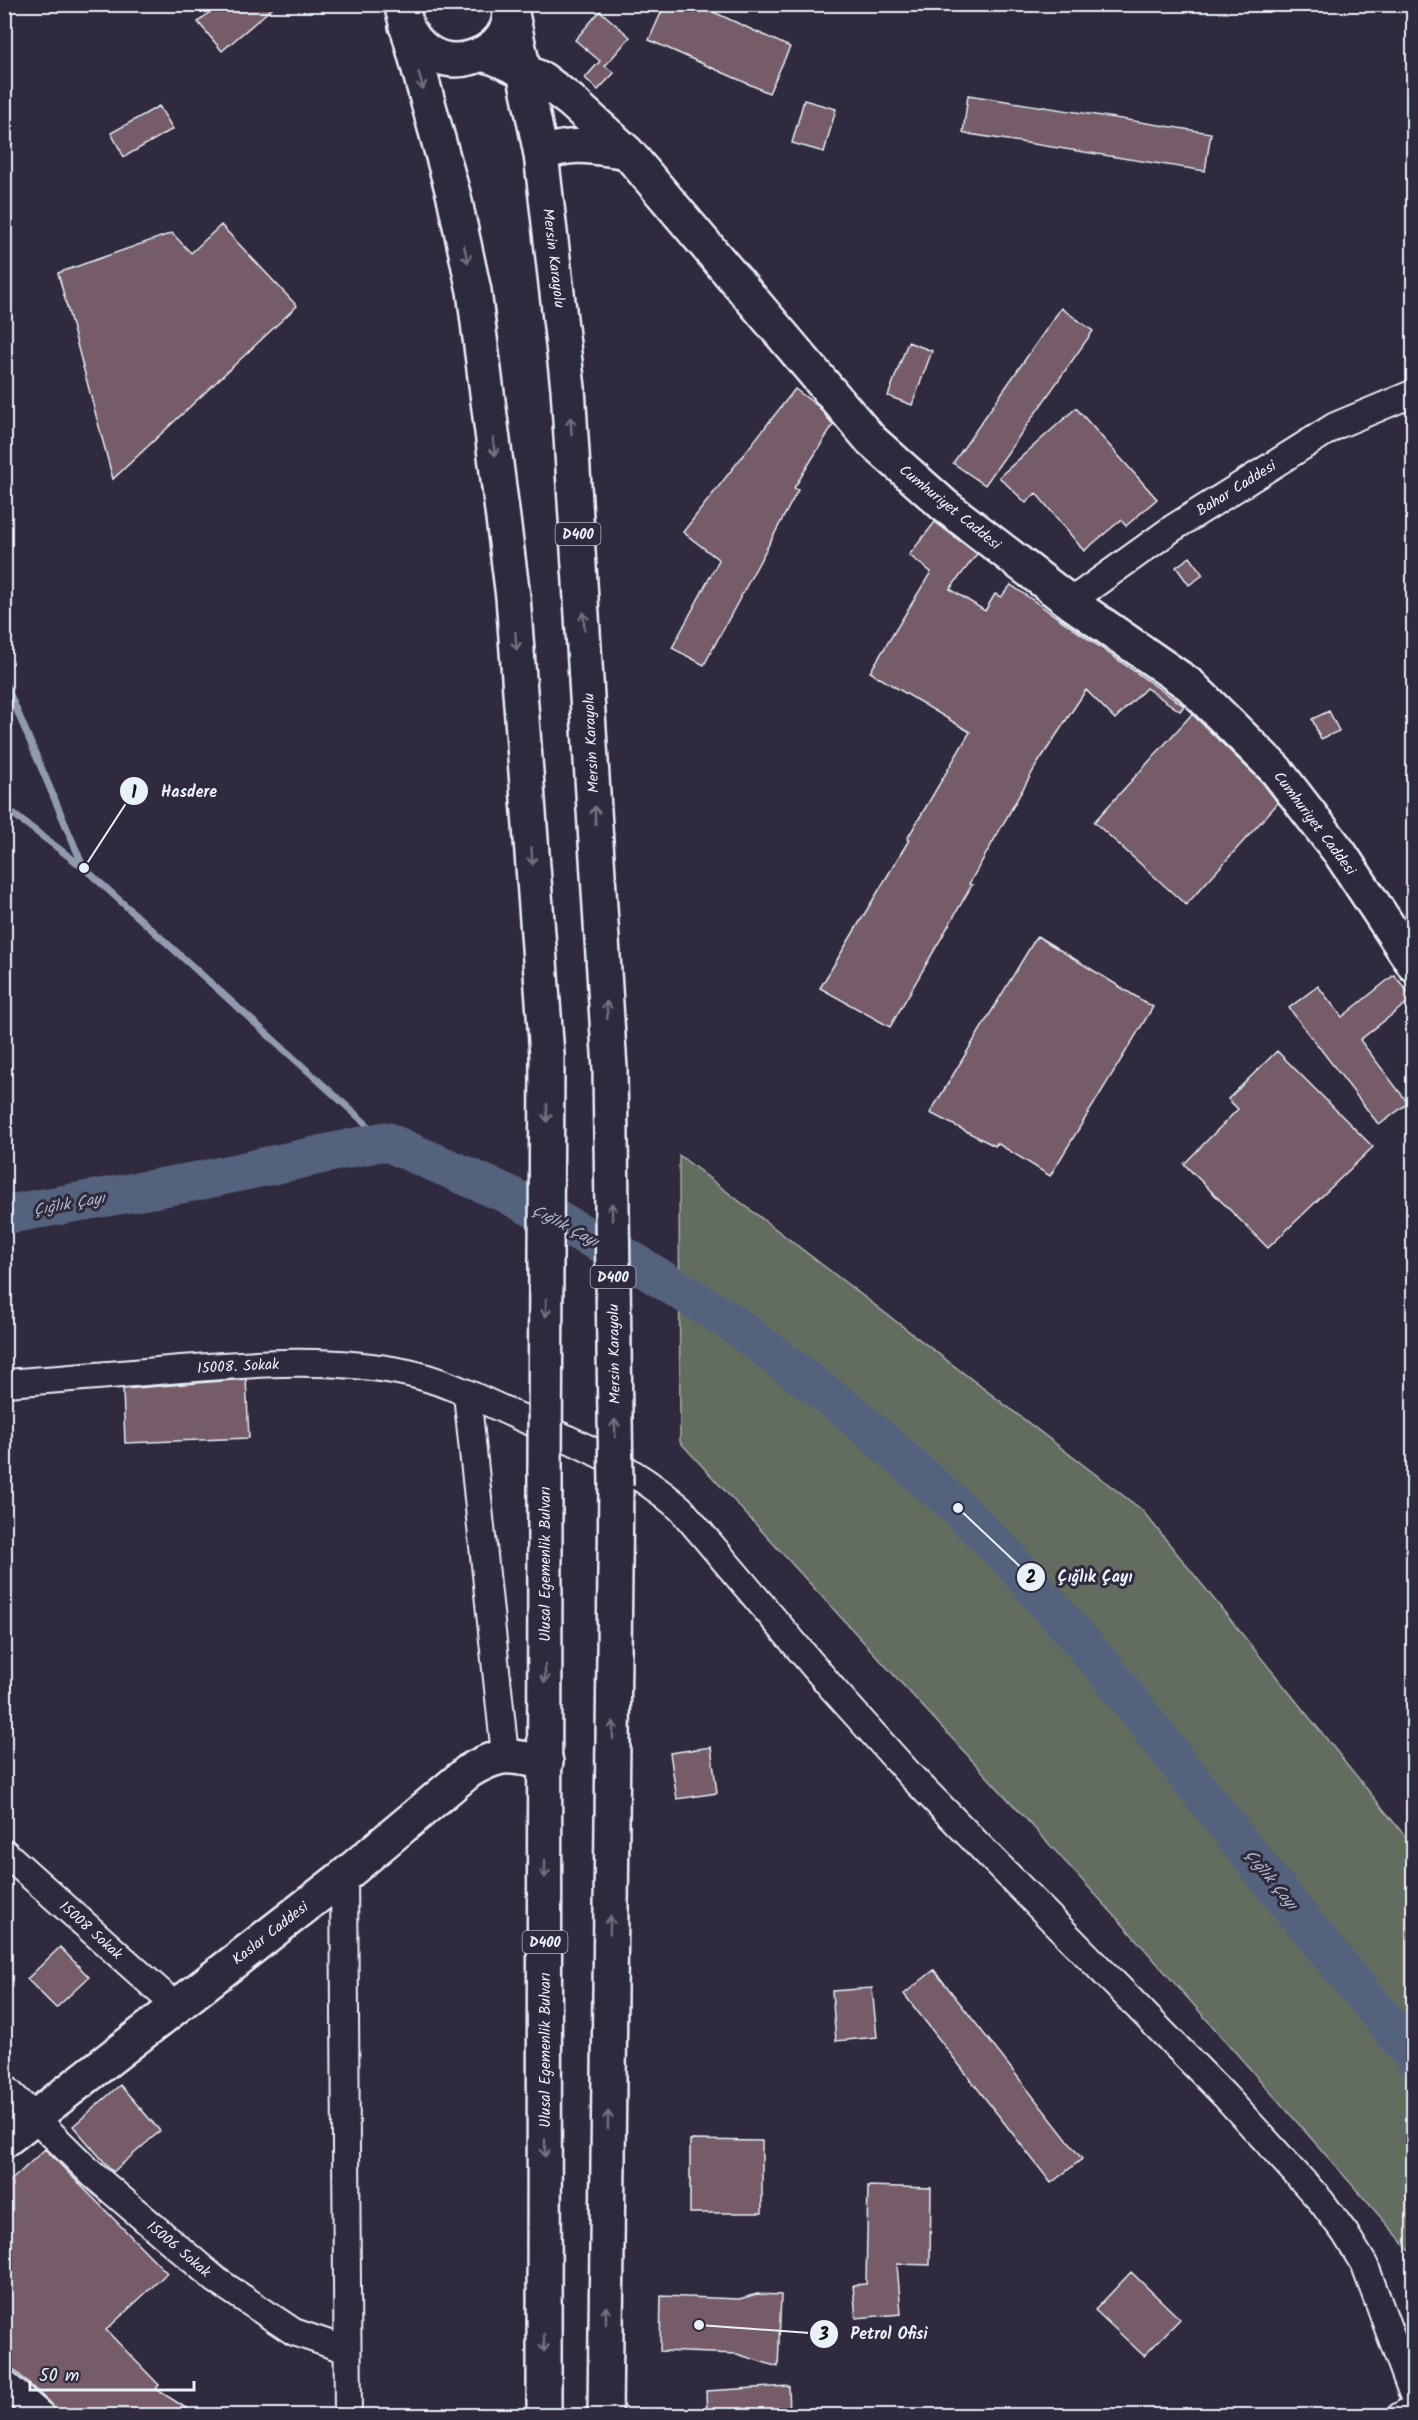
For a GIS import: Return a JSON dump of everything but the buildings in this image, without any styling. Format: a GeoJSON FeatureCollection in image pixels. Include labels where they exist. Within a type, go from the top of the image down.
{"type":"FeatureCollection","features":[{"type":"Feature","properties":{"kind":"main road"},"geometry":{"type":"LineString","coordinates":[[403,14],[414,41],[429,53],[446,59],[465,60],[482,54],[497,43],[507,28],[511,7]]}},
{"type":"Feature","properties":{"kind":"main road","name":"Mersin Karayolu"},"geometry":{"type":"LineString","coordinates":[[511,7],[528,65],[541,154],[568,388],[610,1069],[616,1486],[605,2415]]}},
{"type":"Feature","properties":{"kind":"main road","name":"Ulusal Egemenlik Bulvarı"},"geometry":{"type":"LineString","coordinates":[[403,14],[454,197],[474,291],[513,597],[547,1055],[544,2415]]}},
{"type":"Feature","properties":{"kind":"main road","name":"Cumhuriyet Caddesi"},"geometry":{"type":"LineString","coordinates":[[482,54],[528,65],[627,152],[871,440],[944,505],[1070,602],[1190,685],[1276,770],[1340,853],[1413,964]]}},
{"type":"Feature","properties":{"kind":"main road"},"geometry":{"type":"LineString","coordinates":[[541,154],[561,146],[577,145],[627,152]]}},
{"type":"Feature","properties":{"kind":"main road"},"geometry":{"type":"LineString","coordinates":[[505,1755],[546,1762]]}},
{"type":"Feature","properties":{"kind":"main road","name":"Kaslar Caddesi"},"geometry":{"type":"LineString","coordinates":[[4,2140],[344,1876],[469,1771],[486,1761],[505,1755]]}},
{"type":"Feature","properties":{"kind":"street","name":"Bahar Caddesi"},"geometry":{"type":"LineString","coordinates":[[1070,602],[1173,528],[1335,426],[1413,393]]}},
{"type":"Feature","properties":{"kind":"street","name":"15008. Sokak"},"geometry":{"type":"LineString","coordinates":[[4,1383],[243,1364],[374,1366],[411,1374],[467,1394],[576,1442],[650,1483],[680,1508],[833,1689],[911,1776],[1225,2096],[1321,2201],[1345,2233],[1365,2266],[1413,2398]]}},
{"type":"Feature","properties":{"kind":"street"},"geometry":{"type":"LineString","coordinates":[[467,1394],[505,1755]]}},
{"type":"Feature","properties":{"kind":"street","name":"15008 Sokak"},"geometry":{"type":"LineString","coordinates":[[4,1852],[177,2007]]}},
{"type":"Feature","properties":{"kind":"street"},"geometry":{"type":"LineString","coordinates":[[344,1876],[348,2415]]}},
{"type":"Feature","properties":{"kind":"street","name":"15006 Sokak"},"geometry":{"type":"LineString","coordinates":[[4,2087],[35,2115],[92,2174],[216,2280],[294,2332],[347,2350]]}},
{"type":"Feature","properties":{"kind":"street"},"geometry":{"type":"LineString","coordinates":[[4,2383],[42,2415]]}},
{"type":"Feature","properties":{"kind":"street"},"geometry":{"type":"LineString","coordinates":[[1400,2415],[1413,2408]]}},
{"type":"Feature","properties":{"kind":"green space"},"geometry":{"type":"Polygon","coordinates":[[[679,1155],[1142,1510],[1413,1846],[1413,2254],[1126,1928],[680,1442],[679,1155]]]}},
{"type":"Feature","properties":{"kind":"waterway"},"geometry":{"type":"LineString","coordinates":[[4,680],[83,866]]}},
{"type":"Feature","properties":{"kind":"waterway"},"geometry":{"type":"LineString","coordinates":[[4,807],[84,868],[385,1141]]}},
{"type":"Feature","properties":{"kind":"waterway","name":"Çığlık Çayı"},"geometry":{"type":"LineString","coordinates":[[4,1215],[198,1181],[385,1141],[505,1193],[621,1254],[732,1323],[848,1411],[958,1508],[1009,1559],[1105,1669],[1258,1866],[1414,2057]]}},
{"type":"Feature","properties":{"kind":"place","name":"Hasdere"},"geometry":{"type":"Point","coordinates":[84,868]}},
{"type":"Feature","properties":{"kind":"place","name":"Çığlık Çayı"},"geometry":{"type":"Point","coordinates":[958,1508]}},
{"type":"Feature","properties":{"kind":"place","name":"Petrol Ofisi"},"geometry":{"type":"Point","coordinates":[699,2325]}}]}
